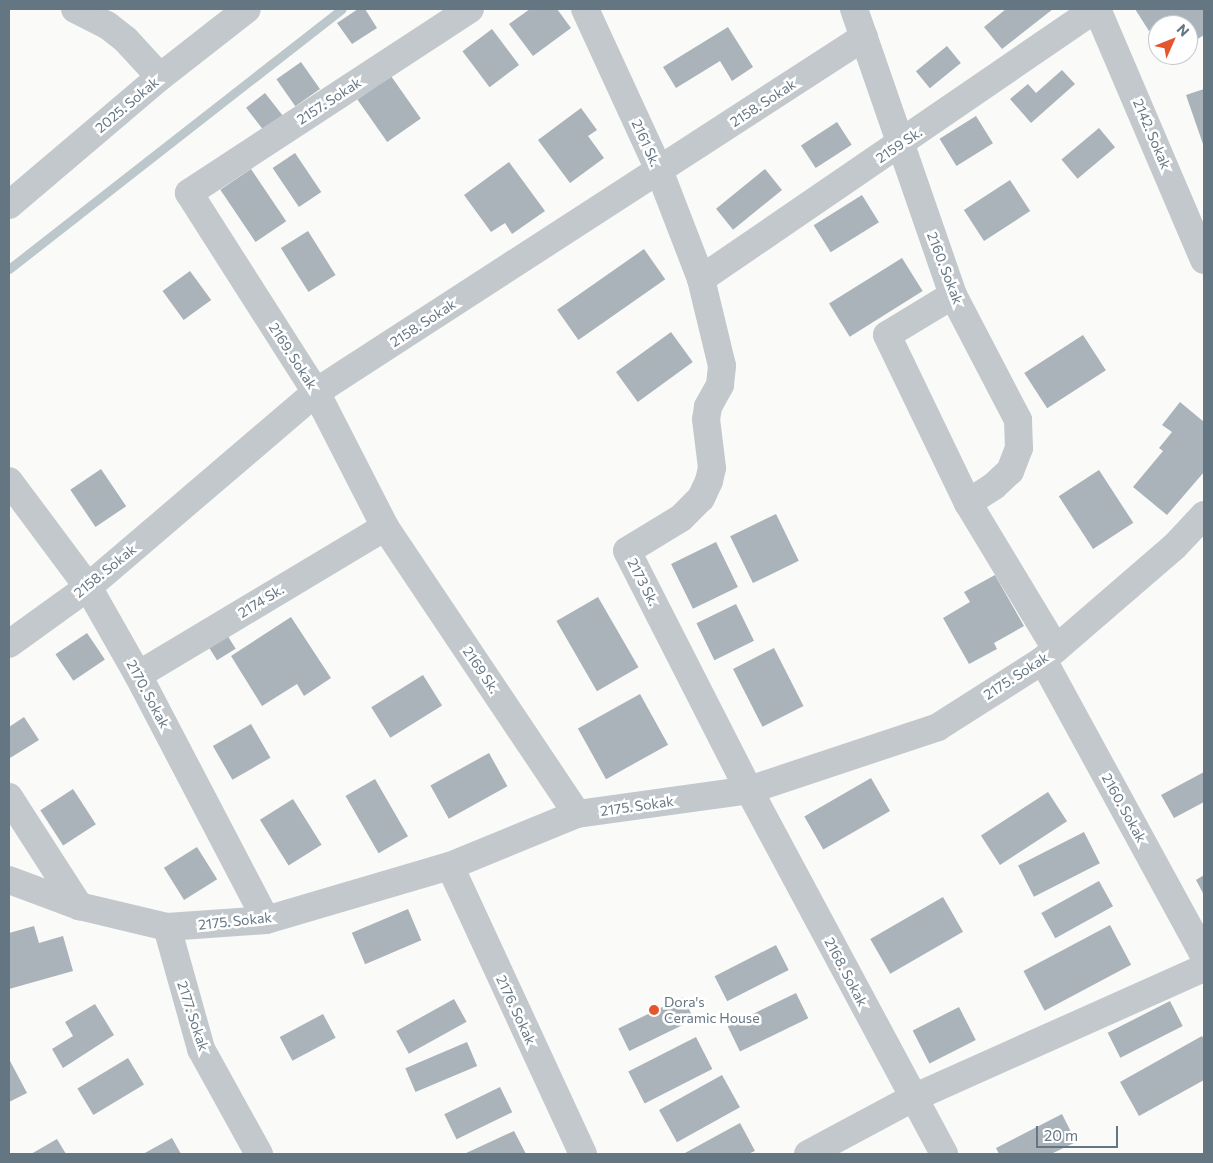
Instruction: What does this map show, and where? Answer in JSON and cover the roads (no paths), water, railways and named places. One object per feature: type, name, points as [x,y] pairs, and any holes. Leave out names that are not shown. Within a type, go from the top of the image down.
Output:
[{"type":"street","points":[[75,9],[106,25],[126,40],[160,76]]},
{"type":"street","name":"2025. Sokak","points":[[9,205],[160,76],[247,9]]},
{"type":"street","name":"2157. Sokak","points":[[189,193],[470,9]]},
{"type":"street","name":"2161 Sk.","points":[[585,9],[659,170],[700,279],[722,366]]},
{"type":"street","name":"2160. Sokak","points":[[854,9],[953,295],[1018,420],[1019,448],[1010,471],[994,486],[968,503]]},
{"type":"street","name":"2159 Sk.","points":[[700,279],[1097,9]]},
{"type":"street","name":"2142. Sokak","points":[[1097,9],[1204,260]]},
{"type":"street","name":"2158. Sokak","points":[[9,644],[88,587],[316,392],[864,37]]},
{"type":"street","name":"2169. Sokak","points":[[189,193],[316,392],[385,527]]},
{"type":"street","name":"2160. Sokak","points":[[953,295],[887,335],[968,503],[1050,654],[1204,955]]},
{"type":"street","name":"2173 Sk.","points":[[722,366],[720,385],[708,407],[706,419],[712,468],[710,481],[701,498],[681,518],[628,551],[749,790]]},
{"type":"street","name":"2170. Sokak","points":[[9,481],[88,587],[138,675],[266,920]]},
{"type":"street","name":"2175. Sokak","points":[[9,880],[79,906],[167,927],[266,920],[450,866],[577,814],[749,790],[938,726],[1050,654],[1174,547],[1204,515]]},
{"type":"street","name":"2174 Sk.","points":[[138,675],[385,527]]},
{"type":"street","name":"2169 Sk.","points":[[385,527],[577,814]]},
{"type":"street","name":"2168. Sokak","points":[[749,790],[944,1154]]},
{"type":"street","points":[[9,797],[79,906]]},
{"type":"street","name":"2176. Sokak","points":[[450,866],[583,1154]]},
{"type":"street","name":"2177. Sokak","points":[[167,927],[202,1048],[259,1154]]},
{"type":"street","points":[[808,1154],[913,1098],[1204,968]]},
{"type":"waterway","points":[[9,269],[342,9]]},
{"type":"place","name":"Dora's Ceramic House","points":[[654,1010]]}]
